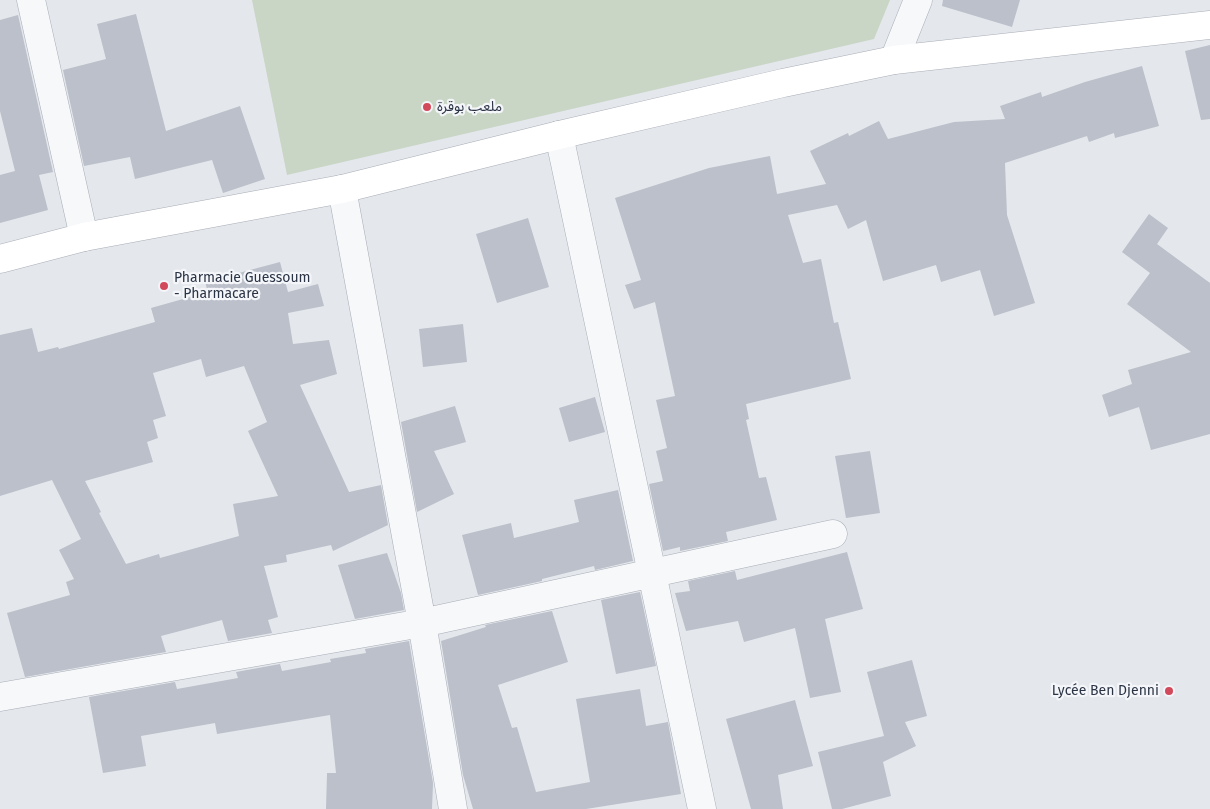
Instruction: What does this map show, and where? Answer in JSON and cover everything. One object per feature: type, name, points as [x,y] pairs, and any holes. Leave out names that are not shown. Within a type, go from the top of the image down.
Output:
[{"type":"main road","points":[[0,259],[84,237],[342,189],[559,135],[783,83],[894,60],[1210,25]]},
{"type":"street","points":[[32,0],[84,237]]},
{"type":"street","points":[[894,60],[918,0]]},
{"type":"street","points":[[559,135],[702,809]]},
{"type":"street","points":[[342,189],[422,623],[453,809]]},
{"type":"street","points":[[0,697],[422,623],[833,534]]},
{"type":"green space","name":"ملعب بوقرة","points":[[252,0],[890,0],[874,39],[287,175]]},
{"type":"building","points":[[943,0],[1020,0],[1012,27],[942,6]]},
{"type":"building","points":[[136,14],[166,131],[240,106],[265,179],[223,193],[212,160],[135,179],[130,157],[84,166],[63,70],[106,59],[97,24]]},
{"type":"building","points":[[18,15],[53,172],[39,175],[48,210],[0,223],[0,175],[15,171],[0,111],[0,20]]},
{"type":"building","points":[[1210,45],[1210,119],[1201,120],[1185,51]]},
{"type":"building","points":[[1142,66],[1159,126],[1115,138],[1114,133],[1089,142],[1087,136],[1005,163],[1007,215],[1035,303],[994,316],[980,270],[941,282],[936,265],[883,281],[866,220],[848,229],[837,205],[788,215],[803,263],[821,259],[834,323],[838,322],[851,379],[746,404],[749,419],[746,420],[759,478],[766,477],[777,520],[726,532],[728,541],[680,551],[680,547],[663,551],[649,484],[663,481],[656,451],[667,448],[656,400],[675,396],[655,302],[634,309],[625,285],[641,280],[615,198],[709,168],[770,156],[777,194],[826,184],[810,151],[848,133],[849,136],[879,121],[888,139],[954,122],[1005,119],[1000,106],[1041,92],[1042,97],[1085,82]]},
{"type":"building","points":[[1149,214],[1168,228],[1157,244],[1210,283],[1210,434],[1151,450],[1139,407],[1109,417],[1102,395],[1132,384],[1128,370],[1191,352],[1127,304],[1150,273],[1122,252]]},
{"type":"building","points":[[528,218],[549,287],[497,303],[476,234]]},
{"type":"building","points":[[280,262],[288,292],[318,284],[324,306],[288,313],[293,344],[329,340],[337,374],[300,385],[349,492],[381,485],[388,525],[333,551],[331,545],[286,555],[287,562],[264,566],[278,617],[268,620],[272,633],[228,641],[222,620],[161,636],[166,652],[25,677],[7,613],[70,595],[66,582],[74,579],[59,550],[81,539],[52,480],[0,496],[0,335],[32,328],[38,352],[58,347],[59,349],[155,322],[151,308],[208,292],[205,282]],"holes":[[[201,359],[206,377],[244,366],[267,422],[248,431],[278,496],[233,504],[239,536],[160,558],[159,554],[126,564],[99,513],[101,512],[85,481],[153,462],[147,442],[158,438],[153,420],[166,416],[153,373]]]},
{"type":"building","points":[[463,324],[467,362],[423,367],[419,329]]},
{"type":"building","points":[[595,397],[605,432],[569,442],[559,408]]},
{"type":"building","points":[[455,406],[466,442],[434,451],[454,494],[417,512],[401,422]]},
{"type":"building","points":[[870,451],[880,513],[846,518],[835,456]]},
{"type":"building","points":[[618,490],[633,561],[595,570],[594,566],[542,579],[542,581],[478,595],[462,535],[511,523],[514,538],[579,522],[574,500]]},
{"type":"building","points":[[847,552],[863,609],[825,619],[841,692],[810,698],[795,628],[744,642],[738,621],[686,631],[675,593],[690,591],[688,581],[735,571],[737,580]]},
{"type":"building","points":[[387,553],[401,593],[404,610],[355,619],[338,565]]},
{"type":"building","points":[[640,592],[656,666],[616,674],[601,600]]},
{"type":"building","points":[[552,611],[568,662],[498,685],[512,728],[517,727],[536,792],[590,782],[576,699],[640,689],[646,726],[668,722],[681,794],[586,809],[473,809],[463,775],[441,641],[486,627],[485,625]]},
{"type":"building","points":[[409,641],[433,783],[432,809],[326,809],[327,773],[336,773],[330,715],[217,734],[215,723],[141,736],[146,766],[103,773],[89,697],[175,682],[177,689],[238,678],[236,672],[280,664],[282,671],[331,662],[330,659],[366,653],[365,649]]},
{"type":"building","points":[[912,660],[927,716],[905,722],[916,746],[883,762],[891,796],[842,809],[832,809],[818,752],[884,736],[867,672]]},
{"type":"building","points":[[795,700],[813,766],[778,775],[783,809],[751,809],[726,719]]},
{"type":"place","name":"ملعب بوقرة","points":[[427,107]]},
{"type":"place","name":"Pharmacie Guessoum - Pharmacare","points":[[164,286]]},
{"type":"place","name":"Lycée Ben Djenni","points":[[1169,691]]}]
